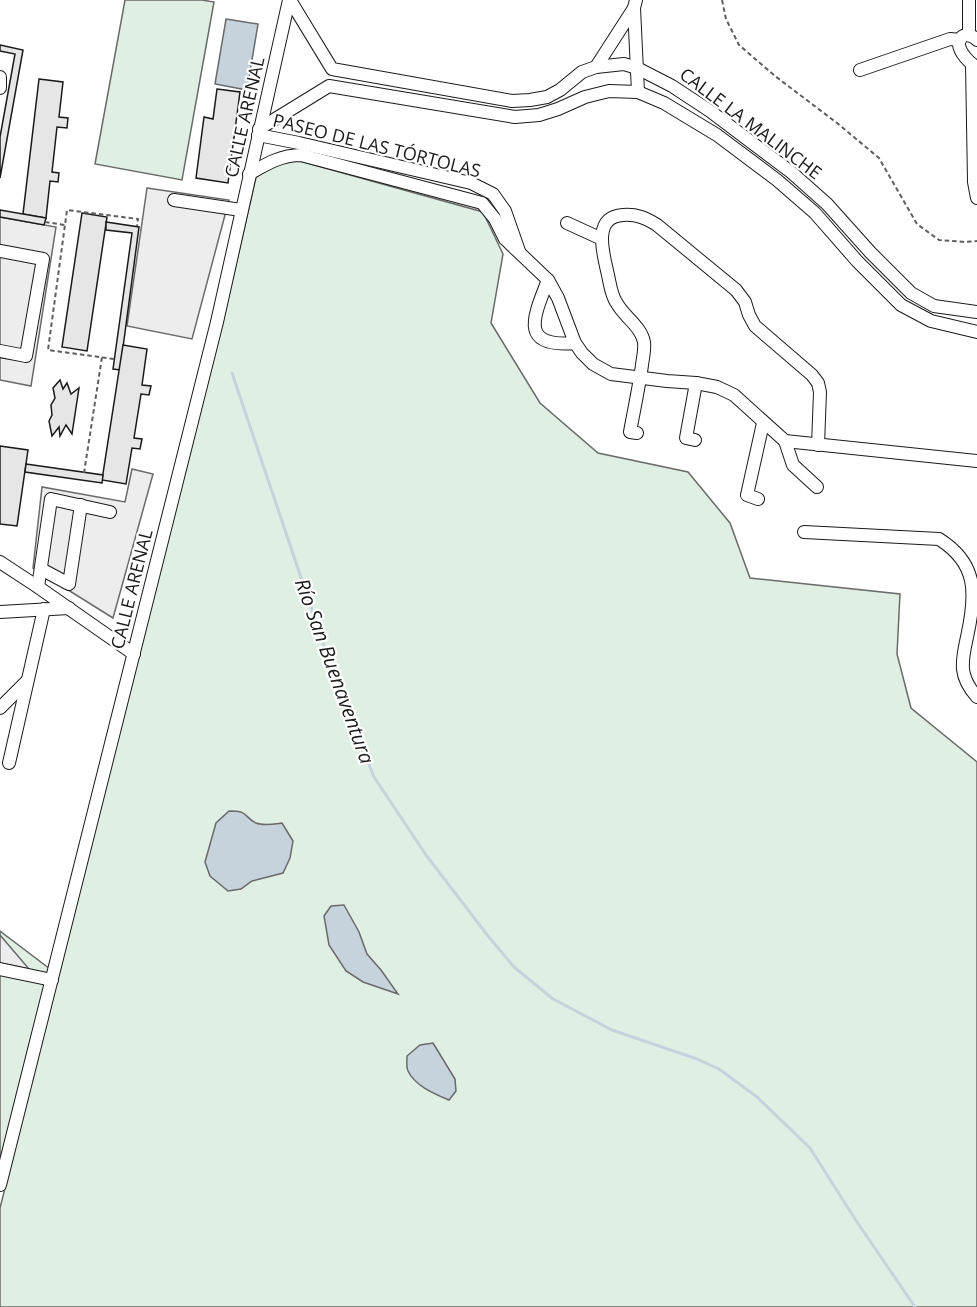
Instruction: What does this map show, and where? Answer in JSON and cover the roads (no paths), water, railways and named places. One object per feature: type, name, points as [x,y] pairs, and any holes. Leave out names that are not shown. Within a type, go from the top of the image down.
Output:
[{"type":"street","points":[[259,132],[329,86],[335,78],[332,69],[290,0]]},
{"type":"street","name":"CALLE ARENAL","points":[[0,1185],[217,322],[290,0]]},
{"type":"street","points":[[969,0],[969,38],[960,49],[974,65],[974,182],[977,198]]},
{"type":"street","points":[[596,67],[635,4]]},
{"type":"street","points":[[635,4],[638,92]]},
{"type":"street","points":[[860,70],[950,39],[969,38]]},
{"type":"street","name":"CALLE LA MALINCHE","points":[[332,69],[512,101],[547,97],[560,90],[582,72],[596,67],[624,64],[637,68],[672,86],[710,111],[791,172],[827,204],[911,293],[934,306],[977,312]]},
{"type":"street","points":[[362,91],[359,81],[365,74]]},
{"type":"street","points":[[0,77],[0,88]]},
{"type":"street","name":"CALLE LA MALINCHE","points":[[329,86],[515,117],[538,116],[585,97],[609,91],[638,92],[664,103],[717,135],[777,180],[815,213],[857,261],[901,305],[931,321],[977,332]]},
{"type":"street","name":"PASEO DE LAS TÓRTOLAS","points":[[259,132],[471,183],[493,194],[506,211],[520,252]]},
{"type":"street","name":"PASEO DE LAS TÓRTOLAS","points":[[249,174],[273,160],[301,154],[482,203],[495,219],[505,238],[548,280],[558,298],[575,343],[593,364],[610,374],[717,387],[734,395],[785,441]]},
{"type":"street","points":[[174,200],[242,210]]},
{"type":"street","points":[[637,433],[630,432],[645,345],[638,327],[626,317],[614,299],[602,239],[603,230],[608,221],[618,215],[644,217],[657,225],[735,290],[745,302],[755,326],[812,375],[818,383],[820,392],[818,445]]},
{"type":"street","points":[[567,223],[602,239]]},
{"type":"street","points":[[0,251],[43,259],[26,356],[0,351]]},
{"type":"street","points":[[548,280],[536,311],[534,322],[536,333],[540,339],[548,342],[575,343]]},
{"type":"street","points":[[695,440],[686,438],[696,383]]},
{"type":"street","points":[[758,499],[747,495],[763,423]]},
{"type":"street","points":[[817,487],[793,465],[785,441],[977,461]]},
{"type":"street","points":[[38,587],[51,499],[111,512]]},
{"type":"street","points":[[41,569],[69,584],[81,505]]},
{"type":"street","points":[[804,532],[939,539],[955,546],[967,558],[975,572],[976,596],[964,649],[963,669],[968,685],[977,697]]},
{"type":"street","points":[[0,562],[134,654]]},
{"type":"street","points":[[0,612],[69,608]]},
{"type":"street","points":[[9,763],[44,609]]},
{"type":"street","points":[[0,708],[28,680]]},
{"type":"street","points":[[3,968],[52,980]]},
{"type":"waterway","name":"Río San Buenaventura","points":[[232,373],[342,699],[374,777],[426,855],[514,967],[553,999],[612,1030],[697,1059],[719,1069],[757,1097],[810,1148],[915,1307]]}]
